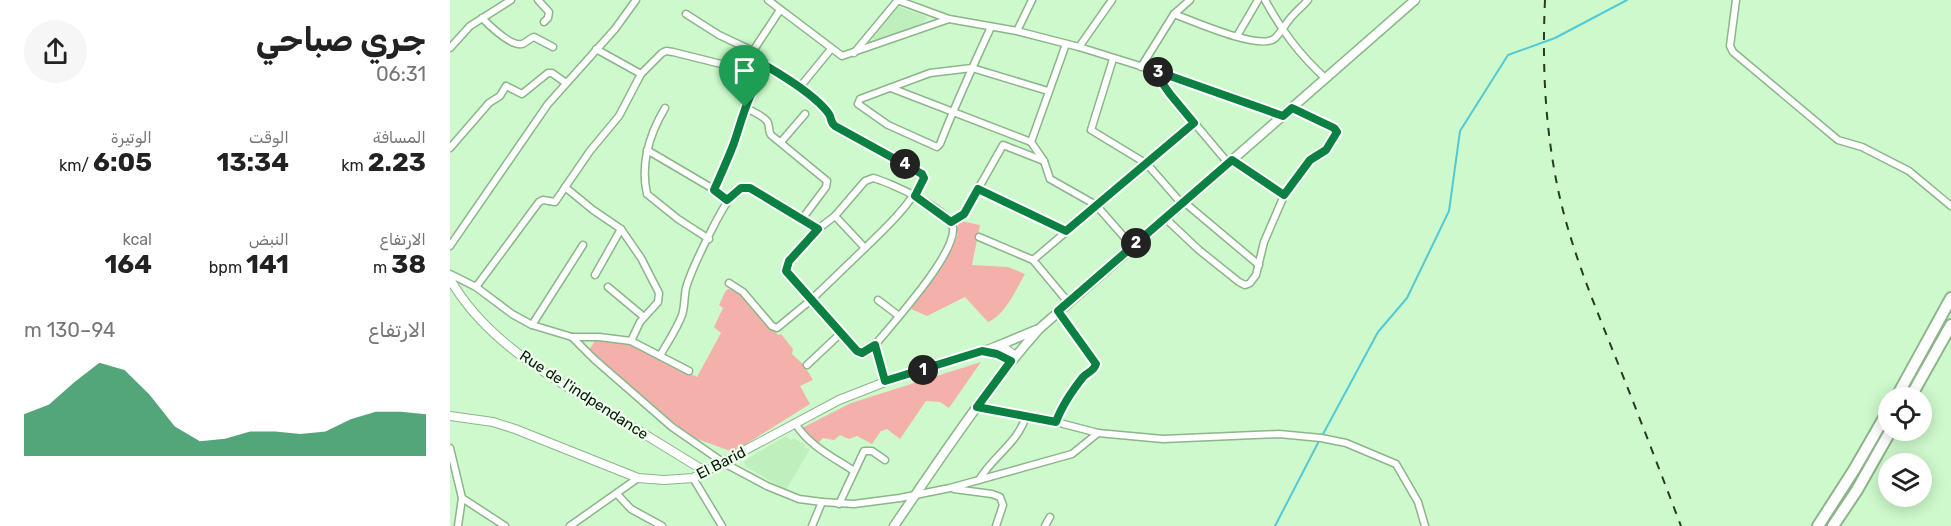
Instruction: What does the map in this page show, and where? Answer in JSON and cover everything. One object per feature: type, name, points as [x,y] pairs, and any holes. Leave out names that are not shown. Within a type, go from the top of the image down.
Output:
[{"type":"highway","points":[[1902,387],[1951,298]]},
{"type":"highway","points":[[1916,387],[1950,328]]},
{"type":"highway","points":[[1818,526],[1878,428]]},
{"type":"highway","points":[[1833,526],[1885,441]]},
{"type":"main road","points":[[894,526],[1013,358],[1039,329],[1413,0]]},
{"type":"main road","points":[[995,347],[1039,329]]},
{"type":"street","points":[[538,0],[549,12],[544,22]]},
{"type":"street","points":[[450,246],[526,134],[566,83],[624,18],[636,0]]},
{"type":"street","points":[[768,0],[842,56],[949,19]]},
{"type":"street","points":[[853,53],[898,0],[949,19],[1017,31],[1079,47],[1153,70],[1283,116]]},
{"type":"street","points":[[1017,31],[1032,0]]},
{"type":"street","points":[[1079,47],[1112,0]]},
{"type":"street","points":[[1140,67],[1174,14],[1190,0]]},
{"type":"street","points":[[1238,36],[1258,0]]},
{"type":"street","points":[[1265,0],[1282,30],[1304,59],[1325,78]]},
{"type":"street","points":[[1174,14],[1254,41],[1267,42],[1276,38],[1308,0]]},
{"type":"street","points":[[1736,0],[1730,46],[1733,52],[1838,140],[1862,147],[1909,171],[1951,206]]},
{"type":"street","points":[[450,48],[470,26],[507,1]]},
{"type":"street","points":[[753,51],[780,10]]},
{"type":"street","points":[[686,14],[719,35],[753,51],[768,67],[800,87],[829,114],[831,123],[835,126],[922,174],[924,178],[915,196],[865,248],[781,326],[776,328],[743,292],[729,283]]},
{"type":"street","points":[[482,18],[498,34],[518,44],[524,44],[534,37],[553,47]]},
{"type":"street","points":[[991,27],[972,68],[953,111],[940,144],[937,147],[888,125],[858,104],[860,99],[930,73],[972,68],[1048,91]]},
{"type":"street","points":[[1030,142],[1066,44]]},
{"type":"street","points":[[596,49],[640,74]]},
{"type":"street","points":[[800,87],[831,49]]},
{"type":"street","points":[[476,286],[537,204],[543,200],[554,203],[590,151],[619,116],[640,74],[666,51],[761,74]]},
{"type":"street","points":[[1113,59],[1091,130],[1147,164],[1183,203],[1259,265]]},
{"type":"street","points":[[714,190],[745,107],[761,74],[768,67]]},
{"type":"street","points":[[1153,70],[1194,123],[1230,162],[1284,195]]},
{"type":"street","points":[[450,147],[489,103],[501,96],[506,86],[522,94],[548,73],[552,73],[566,83]]},
{"type":"street","points":[[891,88],[1030,142],[1044,161],[1050,179],[1096,205],[1132,246]]},
{"type":"street","points":[[745,107],[765,119],[769,133],[822,176],[827,183],[802,219]]},
{"type":"street","points":[[665,108],[653,128],[646,150],[646,184],[649,197],[709,239]]},
{"type":"street","points":[[1165,218],[1199,250],[1243,284],[1250,283],[1256,275],[1264,242],[1284,195],[1310,160],[1326,150],[1337,132],[1334,128],[1292,108]]},
{"type":"street","points":[[781,142],[805,114]]},
{"type":"street","points":[[1033,260],[1194,123]]},
{"type":"street","points":[[951,222],[964,214],[1008,133]]},
{"type":"street","points":[[1003,145],[1044,161]]},
{"type":"street","points":[[646,150],[727,200]]},
{"type":"street","points":[[869,178],[881,180],[915,196],[951,222],[953,230],[948,250],[899,316],[875,345],[860,353],[840,334],[788,274],[786,268],[789,261],[818,229],[835,216],[869,178]]},
{"type":"street","points":[[565,187],[621,229],[641,258],[659,293],[658,302],[644,317],[631,341]]},
{"type":"street","points":[[660,356],[681,319],[685,307],[686,289],[727,200],[738,189],[745,187],[818,229]]},
{"type":"street","points":[[978,189],[1066,231]]},
{"type":"street","points":[[835,216],[865,248]]},
{"type":"street","points":[[595,275],[621,229]]},
{"type":"street","points":[[980,237],[1033,260],[1068,302]]},
{"type":"street","points":[[532,325],[583,245]]},
{"type":"street","points":[[450,274],[476,286],[512,314],[532,325],[572,337],[599,337],[631,341],[689,370]]},
{"type":"street","name":"Rue de l'indpendance","points":[[450,279],[468,308],[538,369],[706,472]]},
{"type":"street","points":[[608,287],[644,317]]},
{"type":"street","points":[[878,300],[899,316]]},
{"type":"street","points":[[1056,422],[1062,406],[1085,375],[1095,369],[1096,364],[1058,311]]},
{"type":"street","points":[[807,365],[840,334]]},
{"type":"street","points":[[572,337],[661,419],[724,463],[777,491],[799,499],[839,504],[915,495],[950,488],[1072,454],[1098,433]]},
{"type":"street","points":[[875,345],[885,381]]},
{"type":"street","points":[[995,347],[1006,349],[1013,358]]},
{"type":"street","name":"El Barid","points":[[450,416],[483,420],[516,429],[638,478],[664,480],[693,478],[839,400],[885,381],[995,347]]},
{"type":"street","points":[[982,351],[1013,358]]},
{"type":"street","points":[[977,407],[1056,422],[1098,433],[1163,439],[1279,434],[1346,443],[1395,464],[1418,502],[1425,526]]},
{"type":"street","points":[[979,480],[986,468],[1012,443],[1026,417]]},
{"type":"street","points":[[795,423],[802,435],[816,447],[854,471]]},
{"type":"street","points":[[450,448],[462,498],[458,526]]},
{"type":"street","points":[[839,504],[866,450],[872,451],[885,460]]},
{"type":"street","points":[[570,526],[638,478]]},
{"type":"street","points":[[693,478],[722,526]]},
{"type":"street","points":[[950,488],[1000,497],[1003,505],[996,526]]},
{"type":"street","points":[[616,494],[631,509],[662,526]]},
{"type":"street","points":[[462,498],[505,526]]},
{"type":"street","points":[[812,526],[822,502]]},
{"type":"street","points":[[1045,526],[1050,518]]},
{"type":"shaded area","points":[[897,6],[927,17],[923,23],[877,41],[871,36]]},
{"type":"shaded area","points":[[961,221],[980,225],[972,265],[1008,267],[1025,274],[1005,308],[988,322],[965,297],[927,316],[911,309],[953,247],[958,234],[954,231]]},
{"type":"shaded area","points":[[730,289],[745,296],[755,311],[778,335],[781,334],[793,349],[792,354],[804,365],[813,380],[800,386],[810,404],[733,452],[689,436],[589,350],[596,339],[638,347],[697,377],[721,333],[714,327],[723,308],[719,305],[726,290]]},
{"type":"shaded area","points":[[981,362],[949,408],[940,402],[926,401],[900,439],[887,429],[881,431],[872,444],[857,436],[849,439],[840,435],[834,440],[823,438],[816,445],[802,428],[851,403]]},
{"type":"shaded area","points":[[786,436],[791,440],[794,438],[805,445],[804,448],[810,449],[786,490],[745,466],[744,461]]},
{"type":"waterway","points":[[1322,436],[1378,332],[1407,298],[1449,211],[1460,131],[1508,55],[1555,38],[1627,0]]},
{"type":"waterway","points":[[1275,526],[1319,441]]},
{"type":"railway","points":[[1545,0],[1544,73],[1550,146],[1564,216],[1585,279],[1681,526]]},
{"type":"route","points":[[768,67],[800,87],[829,114],[831,123],[835,126],[922,174],[924,178],[915,196],[951,222],[964,214],[978,189],[1066,231],[1194,123],[1153,70],[1283,116],[1292,108],[1336,129],[1337,135],[1322,154],[1310,160],[1284,195],[1232,160],[1058,311],[1096,364],[1095,369],[1085,375],[1062,406],[1056,422],[977,407],[1011,361],[990,352],[982,351],[885,381],[875,345],[862,353],[857,351],[786,271],[789,261],[818,229],[750,188],[741,188],[727,200],[714,190],[745,107],[761,74],[768,67]]}]
